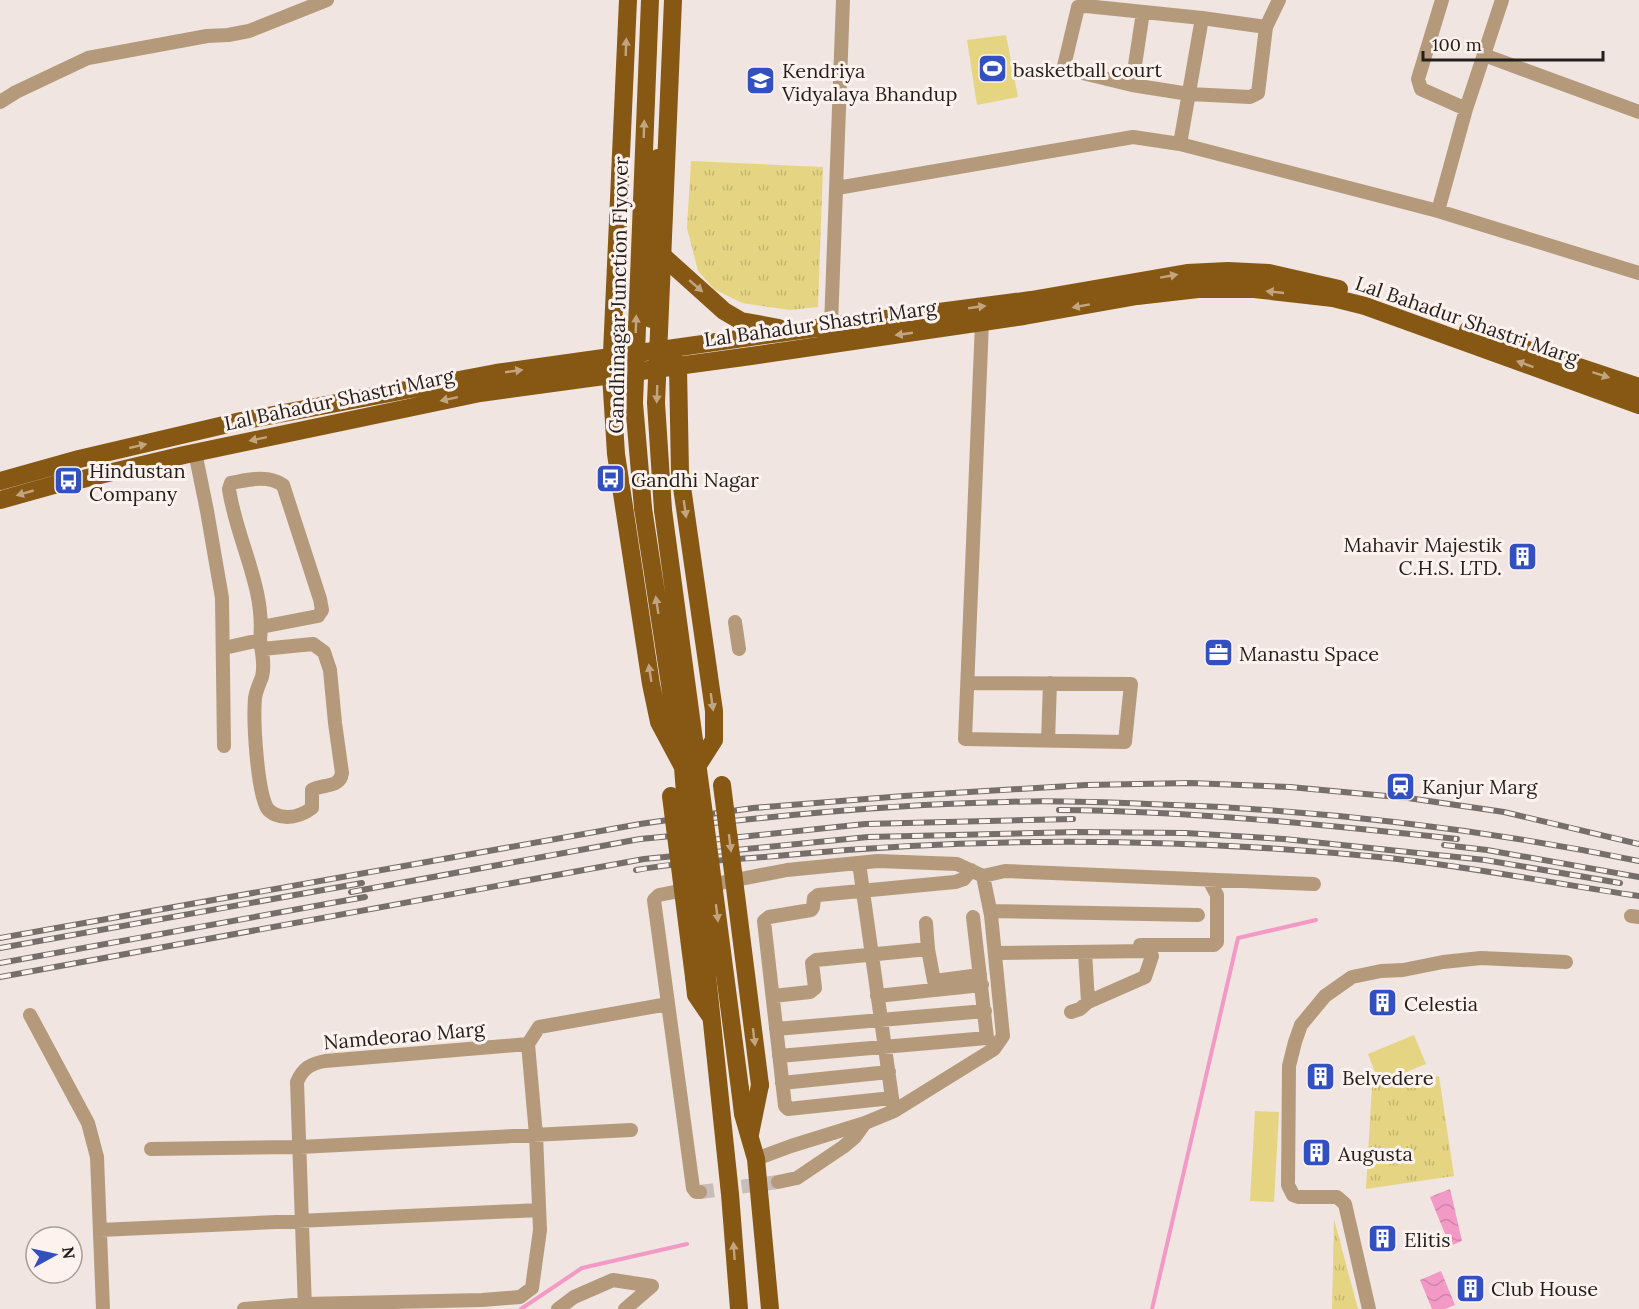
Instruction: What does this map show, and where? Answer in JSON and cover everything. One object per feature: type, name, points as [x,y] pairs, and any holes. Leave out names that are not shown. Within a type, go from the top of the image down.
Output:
[{"type":"main road","points":[[628,0],[611,375],[616,454],[651,684],[659,722],[690,766],[722,785],[760,1085],[749,1139]]},
{"type":"main road","name":"Gandhinagar Junction Flyover","points":[[650,0],[633,404],[642,508],[690,766]]},
{"type":"main road","name":"Gandhinagar Junction Flyover","points":[[674,0],[656,403],[663,510],[690,766]]},
{"type":"main road","points":[[681,0],[666,33],[652,247],[651,324],[678,367],[680,473],[714,711],[714,740],[690,766],[686,793],[701,976],[713,1022],[739,1309]]},
{"type":"main road","points":[[652,247],[724,311],[741,321],[794,331]]},
{"type":"main road","name":"Lal Bahadur Shastri Marg","points":[[0,481],[79,459],[241,421],[555,374],[612,357],[1031,300],[1187,273],[1228,271],[1269,273],[1334,287],[1639,387]]},
{"type":"main road","name":"Lal Bahadur Shastri Marg","points":[[555,374],[611,375],[678,367],[982,322],[1137,296],[1198,289],[1254,289],[1333,298],[1365,306],[1639,405]]},
{"type":"main road","name":"Lal Bahadur Shastri Marg","points":[[0,500],[68,481],[479,385]]},
{"type":"main road","points":[[690,766],[686,793],[749,1139],[756,1159],[770,1309]]},
{"type":"street","points":[[0,102],[88,58],[207,36],[249,31],[327,0]]},
{"type":"street","points":[[831,326],[843,0]]},
{"type":"street","points":[[1266,27],[1086,6],[1078,8],[1064,66],[1070,70],[1132,84],[1189,94],[1250,97],[1258,93],[1266,27],[1280,0]]},
{"type":"street","points":[[1442,0],[1418,79],[1421,89],[1466,109]]},
{"type":"street","points":[[1438,211],[1498,1]]},
{"type":"street","points":[[1132,84],[1143,12]]},
{"type":"street","points":[[1180,144],[1202,18]]},
{"type":"street","points":[[1484,55],[1639,112]]},
{"type":"street","points":[[837,188],[1133,137],[1180,144],[1438,211],[1639,273]]},
{"type":"street","points":[[968,683],[1131,684],[1125,742],[965,739],[982,322]]},
{"type":"street","points":[[195,452],[222,598],[224,746]]},
{"type":"street","points":[[224,648],[261,639],[318,615],[322,610],[283,485],[277,481],[262,478],[231,483],[229,489],[258,598],[261,639],[262,675],[255,695],[254,714],[256,748],[264,800],[268,810],[273,814],[295,817],[305,814],[312,808],[312,790],[337,784],[341,780],[330,670],[324,652],[313,644],[261,639]]},
{"type":"street","points":[[735,622],[739,649]]},
{"type":"street","points":[[1048,741],[1050,683]]},
{"type":"street","points":[[700,1192],[696,1192],[693,1188],[654,900],[659,895],[767,873],[878,861],[957,864],[977,873],[990,910],[1003,1036],[994,1050],[893,1104],[865,1123],[756,1159]]},
{"type":"street","points":[[859,863],[893,1104]]},
{"type":"street","points":[[893,1104],[788,1108],[785,1106],[764,921],[769,917],[811,910],[814,898],[818,895],[955,882],[977,873],[1005,871],[1314,884]]},
{"type":"street","points":[[994,948],[1214,945],[1217,942],[1217,896],[1209,880]]},
{"type":"street","points":[[990,910],[1198,915]]},
{"type":"street","points":[[779,1056],[987,1038],[973,917]]},
{"type":"street","points":[[926,923],[934,985]]},
{"type":"street","points":[[994,948],[1085,952],[1149,951],[1152,956],[1145,977],[1071,1012]]},
{"type":"street","points":[[773,996],[810,992],[815,988],[812,963],[816,960],[928,949]]},
{"type":"street","points":[[1085,952],[1088,1002]]},
{"type":"street","points":[[1369,1309],[1345,1204],[1337,1197],[1299,1197],[1293,1195],[1288,1185],[1289,1066],[1294,1042],[1301,1025],[1325,996],[1346,980],[1360,974],[1481,958],[1566,962]]},
{"type":"street","points":[[877,996],[934,985],[981,980]]},
{"type":"street","points":[[244,1309],[396,1306],[520,1297],[532,1288],[540,1230],[536,1135],[528,1044],[539,1027],[668,1004]]},
{"type":"street","points":[[776,1029],[985,1011]]},
{"type":"street","points":[[30,1015],[88,1123],[97,1157],[104,1309]]},
{"type":"street","name":"Namdeorao Marg","points":[[305,1307],[297,1082],[302,1070],[312,1063],[528,1044]]},
{"type":"street","points":[[782,1083],[889,1072]]},
{"type":"street","points":[[778,1182],[797,1178],[834,1153],[855,1137],[865,1123]]},
{"type":"street","points":[[151,1149],[300,1147],[631,1130]]},
{"type":"street","points":[[100,1230],[539,1210]]},
{"type":"street","points":[[558,1309],[574,1297],[613,1280],[652,1286],[625,1309]]},
{"type":"green space","name":"basketball court","points":[[1006,35],[1018,97],[977,105],[967,40]]},
{"type":"green space","points":[[691,161],[823,167],[818,307],[790,310],[742,303],[714,289],[698,271],[687,228]]},
{"type":"green space","points":[[1414,1035],[1426,1064],[1379,1083],[1368,1054]]},
{"type":"green space","points":[[1439,1076],[1454,1176],[1366,1189],[1372,1086]]},
{"type":"green space","points":[[1255,1111],[1279,1112],[1274,1202],[1250,1201]]},
{"type":"green space","points":[[1334,1219],[1358,1309],[1332,1309]]},
{"type":"water","points":[[1450,1189],[1462,1241],[1450,1246],[1430,1197]]},
{"type":"water","points":[[1441,1271],[1455,1305],[1445,1309],[1432,1309],[1420,1280]]},
{"type":"waterway","points":[[1152,1309],[1238,938],[1316,920]]},
{"type":"waterway","points":[[521,1309],[582,1268],[687,1244]]},
{"type":"tunnel","points":[[700,1192],[778,1182]]},
{"type":"railway","points":[[0,938],[640,824],[753,808],[1086,785],[1191,783],[1290,787],[1408,798],[1504,812],[1639,844]]},
{"type":"railway","points":[[669,828],[922,805],[1041,801],[1113,803],[1272,810],[1395,822],[1517,839],[1639,861]]},
{"type":"railway","points":[[1059,810],[1209,816],[1457,839]]},
{"type":"railway","points":[[672,844],[865,824],[1073,819]]},
{"type":"railway","points":[[0,977],[644,859],[868,837],[1078,832],[1185,833],[1284,839],[1485,860],[1620,883]]},
{"type":"railway","points":[[351,892],[640,839],[682,835]]},
{"type":"railway","points":[[636,870],[711,861],[937,845],[1013,842],[1163,843],[1239,846],[1389,858],[1639,896]]},
{"type":"railway","points":[[1444,845],[1487,850],[1639,877]]},
{"type":"railway","points":[[0,948],[362,883]]},
{"type":"railway","points":[[0,963],[365,897]]},
{"type":"place","name":"basketball court","points":[[992,69]]},
{"type":"place","name":"Kendriya Vidyalaya Bhandup","points":[[761,81]]},
{"type":"place","name":"Gandhi Nagar","points":[[610,479]]},
{"type":"place","name":"Hindustan Company","points":[[68,481]]},
{"type":"place","name":"Mahavir Majestik C.H.S. LTD.","points":[[1523,556]]},
{"type":"place","name":"Manastu Space","points":[[1218,653]]},
{"type":"place","name":"Kanjur Marg","points":[[1401,786]]},
{"type":"place","name":"Celestia","points":[[1383,1003]]},
{"type":"place","name":"Belvedere","points":[[1321,1077]]},
{"type":"place","name":"Augusta","points":[[1317,1153]]},
{"type":"place","name":"Elitis","points":[[1383,1239]]},
{"type":"place","name":"Club House","points":[[1470,1288]]}]
